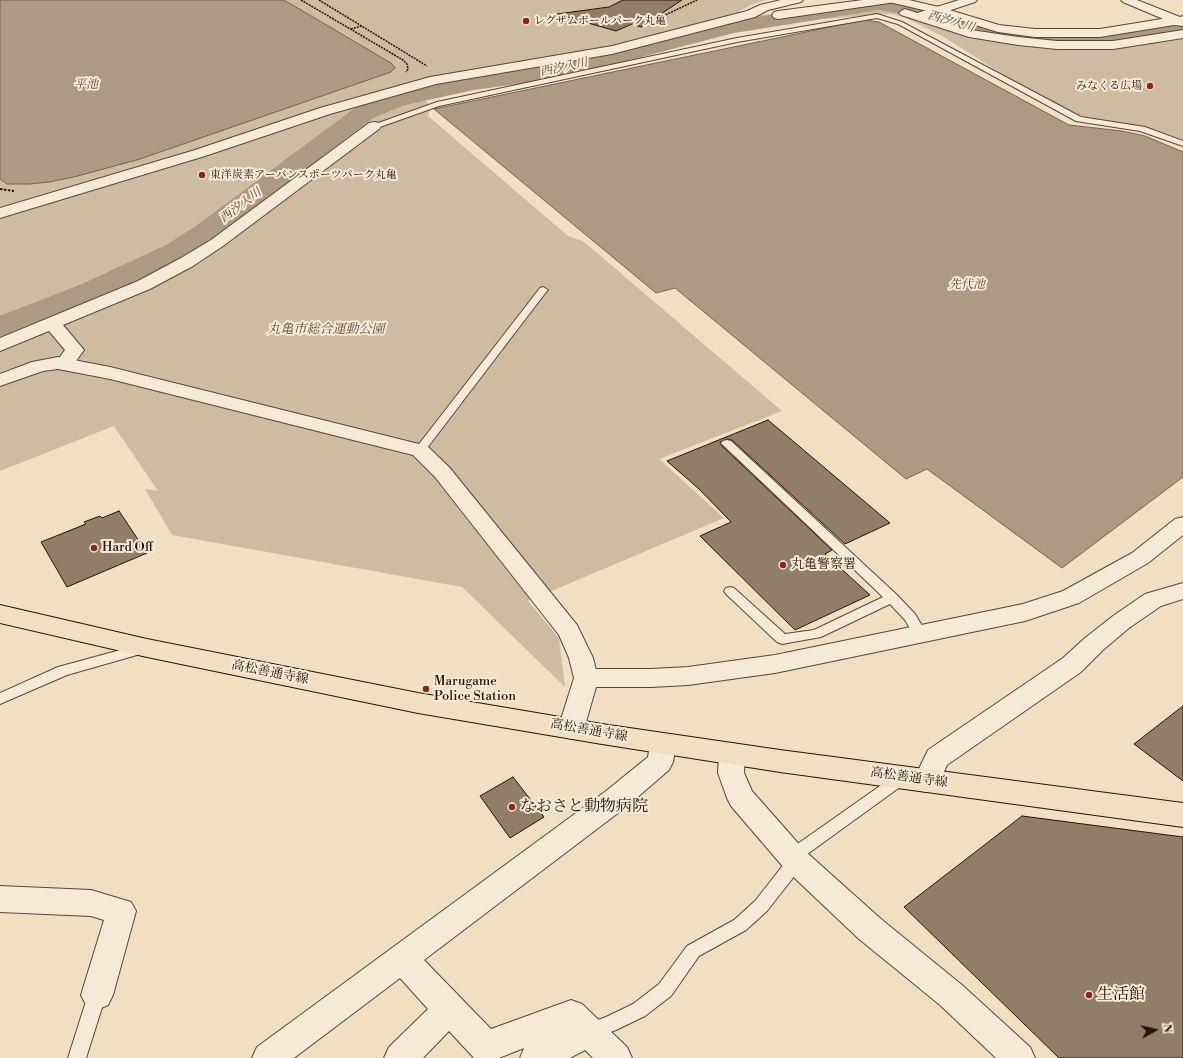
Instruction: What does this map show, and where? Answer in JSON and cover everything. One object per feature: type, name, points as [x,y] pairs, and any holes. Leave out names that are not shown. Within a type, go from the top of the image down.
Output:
[{"type":"main road","name":"高松善通寺線","points":[[0,614],[147,648],[418,703],[571,729],[732,754],[1183,815]]},
{"type":"street","points":[[0,212],[200,153],[325,111],[443,78],[612,50],[751,14],[764,7],[797,0]]},
{"type":"street","points":[[751,14],[761,16],[786,15],[889,0]]},
{"type":"street","points":[[893,0],[998,28],[1051,34],[1100,33],[1182,21]]},
{"type":"street","points":[[971,0],[936,11],[910,15],[968,33],[1057,45],[1113,45],[1183,34]]},
{"type":"street","points":[[1127,0],[1182,21]]},
{"type":"street","points":[[325,111],[344,119]]},
{"type":"street","points":[[0,345],[144,285],[187,262],[217,243],[367,124]]},
{"type":"street","points":[[52,324],[75,350],[64,364]]},
{"type":"street","points":[[0,380],[39,366],[58,363],[110,373],[420,450],[442,472],[569,631],[582,658],[586,678],[571,729]]},
{"type":"street","points":[[586,678],[651,678],[720,672],[775,664],[1025,612],[1071,597],[1140,558],[1183,524]]},
{"type":"street","points":[[915,779],[937,758],[1072,666],[1094,644],[1121,622],[1153,600],[1183,591]]},
{"type":"street","points":[[268,1058],[616,799],[660,762],[664,744]]},
{"type":"street","points":[[732,754],[731,773],[741,798],[795,860],[866,925],[951,995],[1019,1058]]},
{"type":"street","points":[[0,899],[91,903],[121,912],[97,995]]},
{"type":"street","points":[[401,958],[486,1047],[571,1015],[616,1058]]},
{"type":"street","points":[[400,1058],[450,1009]]},
{"type":"street","points":[[536,1058],[588,1032]]},
{"type":"lane","points":[[367,124],[378,123],[437,104],[737,40],[876,16],[900,22],[1079,119],[1142,129],[1183,144]]},
{"type":"lane","points":[[420,450],[543,290]]},
{"type":"lane","points":[[727,443],[892,598],[910,616],[920,634]]},
{"type":"lane","points":[[730,591],[782,639],[816,634],[892,598]]},
{"type":"lane","points":[[0,699],[63,671],[147,648]]},
{"type":"lane","points":[[588,1032],[610,1024],[639,1010],[665,990],[693,951],[740,925],[761,906],[790,869],[801,850],[915,779]]},
{"type":"lane","points":[[77,1058],[97,995]]},
{"type":"path","points":[[301,0],[403,60],[407,64],[408,69],[405,73]]},
{"type":"path","points":[[319,0],[438,72],[443,78]]},
{"type":"path","points":[[351,29],[362,26]]},
{"type":"path","points":[[0,189],[16,191]]},
{"type":"green space","name":"丸亀市総合運動公園","points":[[0,0],[766,0],[739,11],[743,14],[778,15],[857,2],[910,15],[977,36],[1074,48],[1183,37],[1183,140],[1154,131],[1084,119],[1002,74],[944,37],[901,16],[890,14],[738,25],[556,68],[421,96],[431,106],[428,116],[568,236],[583,241],[782,411],[659,459],[724,518],[528,601],[559,638],[565,687],[462,587],[172,535],[145,489],[158,491],[114,426],[0,471]]},
{"type":"water","name":"平池","points":[[0,0],[284,0],[391,63],[395,68],[391,72],[140,159],[74,177],[49,182],[7,184],[0,179]]},
{"type":"water","name":"先代池","points":[[864,20],[879,22],[1069,125],[1122,131],[1145,136],[1183,152],[1183,477],[1062,568],[927,469],[906,479],[675,288],[656,293],[434,109]]},
{"type":"building","points":[[623,0],[682,0],[641,27],[632,24],[616,31],[557,14],[609,7]]},
{"type":"building","points":[[768,420],[890,523],[845,544],[732,440],[727,439],[720,442],[722,446],[832,550],[825,554],[870,595],[795,630],[700,536],[731,522],[699,489],[667,461]]},
{"type":"building","name":"Hard Off","points":[[119,511],[147,553],[67,587],[41,542],[86,524],[84,522],[100,516],[102,518]]},
{"type":"building","points":[[1183,706],[1183,781],[1134,744]]},
{"type":"building","name":"なおさと動物病院","points":[[513,777],[544,817],[510,838],[480,796]]},
{"type":"building","name":"生活館","points":[[1022,816],[1183,837],[1183,1058],[1059,1058],[904,907]]},
{"type":"waterway","name":"西汐入川","points":[[0,327],[93,290],[176,251],[206,232],[364,113],[398,99],[474,83],[561,71],[733,27],[879,4],[920,11],[962,27],[1035,39],[1087,41],[1107,40],[1183,28]]},
{"type":"place","name":"レグザムボールパーク丸亀","points":[[526,21]]},
{"type":"place","name":"みなくる広場","points":[[1150,86]]},
{"type":"place","name":"東洋炭素アーバンスポーツパーク丸亀","points":[[202,175]]},
{"type":"place","name":"Hard Off","points":[[94,548]]},
{"type":"place","name":"丸亀警察署","points":[[783,565]]},
{"type":"place","name":"Marugame Police Station","points":[[426,689]]},
{"type":"place","name":"なおさと動物病院","points":[[512,807]]},
{"type":"place","name":"生活館","points":[[1089,995]]}]
